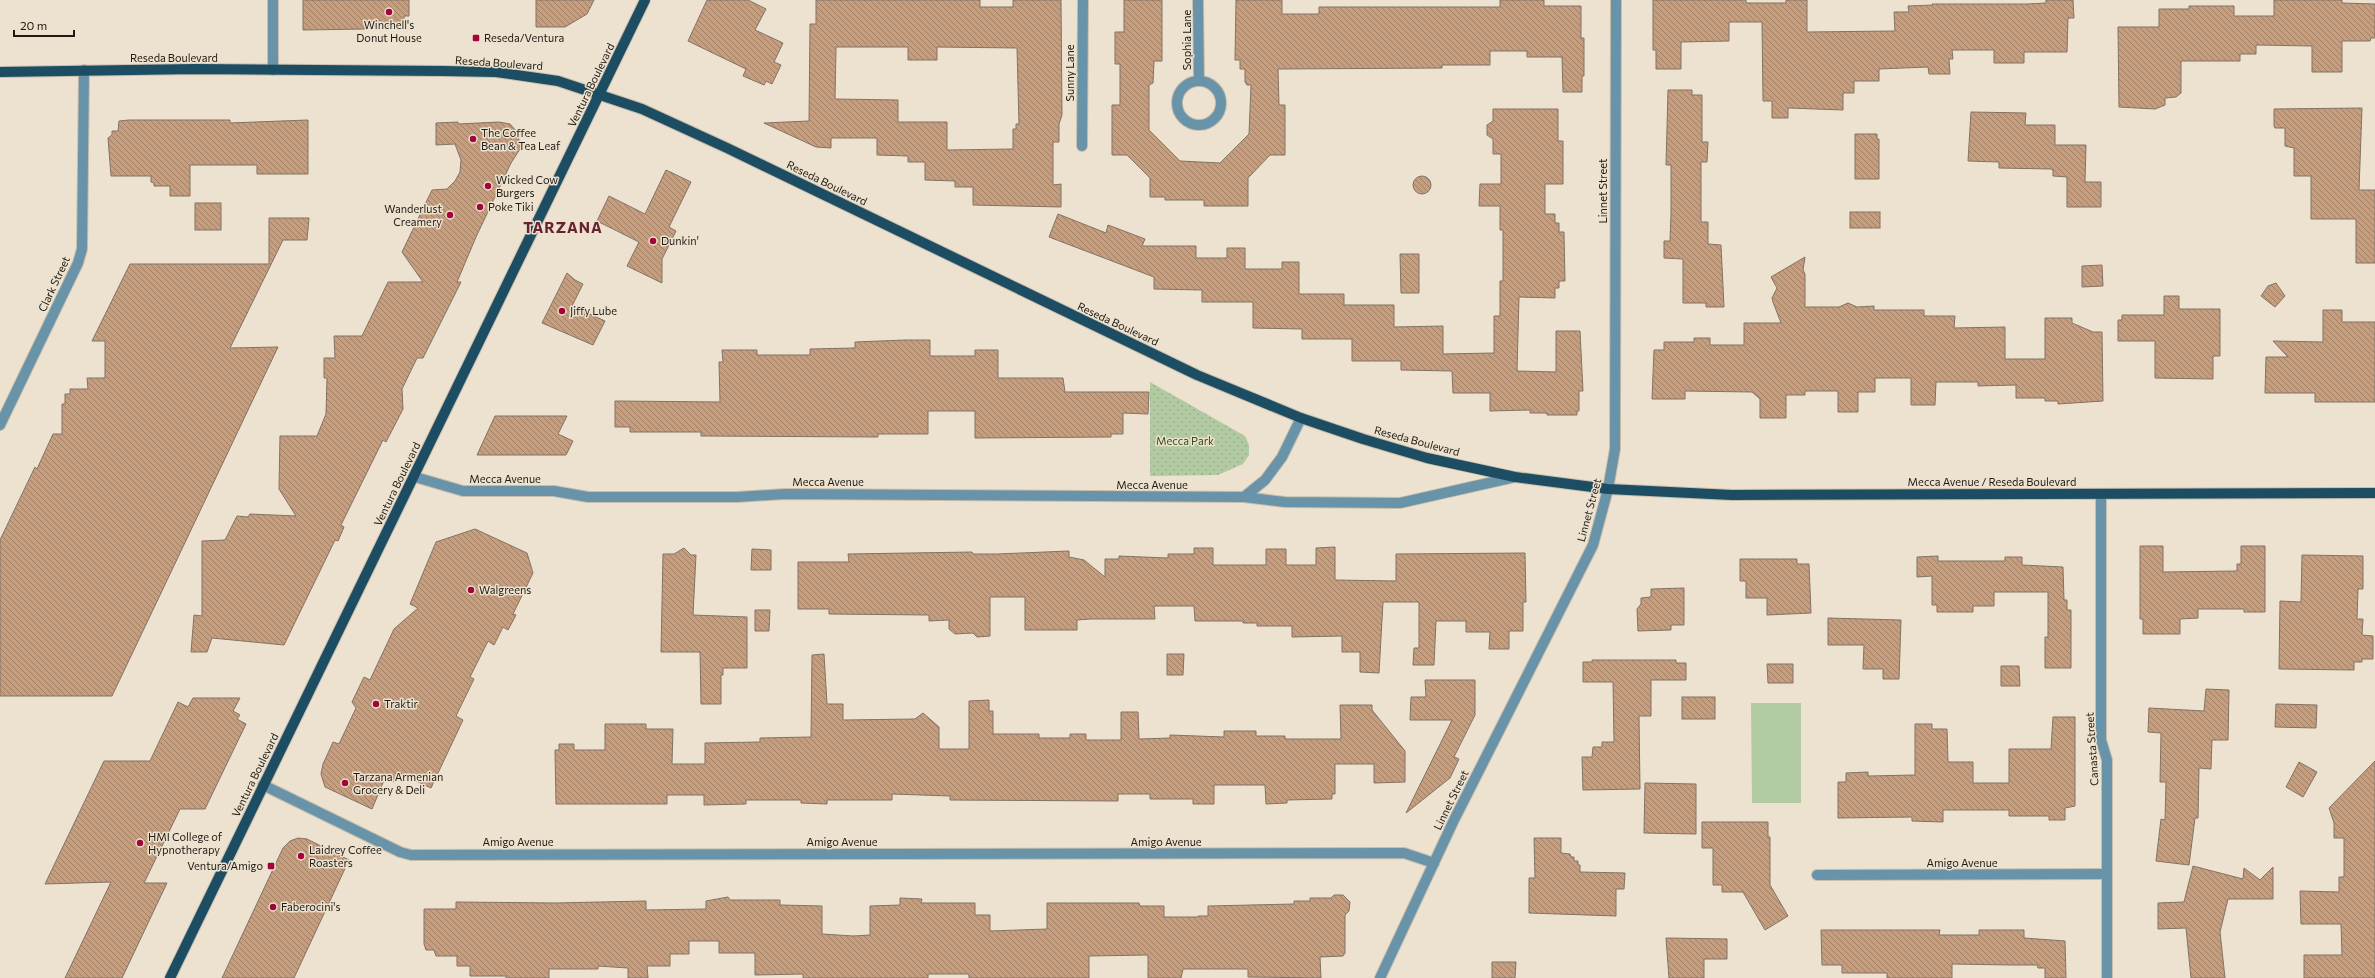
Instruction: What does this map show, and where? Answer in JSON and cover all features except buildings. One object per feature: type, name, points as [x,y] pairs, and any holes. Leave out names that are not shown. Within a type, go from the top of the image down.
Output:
[{"type":"main road","name":"Ventura Boulevard","points":[[170,978],[263,785],[415,477],[645,0]]},
{"type":"main road","name":"Reseda Boulevard","points":[[0,72],[84,70],[273,70],[496,72],[542,77],[600,93],[642,109],[727,148],[1197,375],[1301,418],[1427,458],[1515,477],[1608,490]]},
{"type":"main road","name":"Mecca Avenue / Reseda Boulevard","points":[[1608,490],[1732,495],[2375,493]]},
{"type":"street","points":[[273,0],[273,70]]},
{"type":"street","name":"Sunny Lane","points":[[1082,146],[1083,0]]},
{"type":"street","name":"Sophia Lane","points":[[1198,0],[1199,80]]},
{"type":"street","name":"Linnet Street","points":[[1380,978],[1434,863],[1592,545],[1608,490],[1615,449],[1616,0]]},
{"type":"street","name":"Clark Street","points":[[0,425],[78,263],[82,248],[84,70]]},
{"type":"street","name":"Sophia Lane","points":[[1199,80],[1212,85],[1220,97],[1221,104],[1215,118],[1210,123],[1195,125],[1182,118],[1176,104],[1180,90],[1185,85],[1199,80]]},
{"type":"street","points":[[1244,497],[1266,480],[1282,457],[1301,418]]},
{"type":"street","name":"Mecca Avenue","points":[[415,477],[463,491],[554,491],[588,497],[737,497],[793,494],[1244,497],[1285,502],[1400,503],[1515,477]]},
{"type":"street","name":"Canasta Street","points":[[2101,494],[2101,740],[2107,760],[2107,978]]},
{"type":"street","name":"Amigo Avenue","points":[[263,785],[400,852],[411,855],[1404,853],[1434,863]]},
{"type":"street","name":"Amigo Avenue","points":[[1817,875],[2106,874]]},
{"type":"green space","name":"Mecca Park","points":[[1150,382],[1245,436],[1249,445],[1249,455],[1243,464],[1218,475],[1150,476]]},
{"type":"green space","points":[[1751,703],[1801,703],[1801,803],[1752,803]]},
{"type":"place","name":"Winchell's Donut House","points":[[389,12]]},
{"type":"place","name":"Reseda/Ventura","points":[[476,38]]},
{"type":"place","name":"The Coffee Bean & Tea Leaf","points":[[473,139]]},
{"type":"place","name":"Wicked Cow Burgers","points":[[488,186]]},
{"type":"place","name":"Poke Tiki","points":[[480,207]]},
{"type":"place","name":"Wanderlust Creamery","points":[[450,215]]},
{"type":"place","name":"Dunkin'","points":[[653,241]]},
{"type":"place","name":"Jiffy Lube","points":[[562,311]]},
{"type":"place","name":"Walgreens","points":[[471,590]]},
{"type":"place","name":"Traktir","points":[[376,704]]},
{"type":"place","name":"Tarzana Armenian Grocery & Deli","points":[[345,783]]},
{"type":"place","name":"HMI College of Hypnotherapy","points":[[140,843]]},
{"type":"place","name":"Laidrey Coffee Roasters","points":[[301,856]]},
{"type":"place","name":"Ventura/Amigo","points":[[271,866]]},
{"type":"place","name":"Faberocini's","points":[[273,907]]},
{"type":"district","name":"TARZANA","points":[[563,228]]}]
